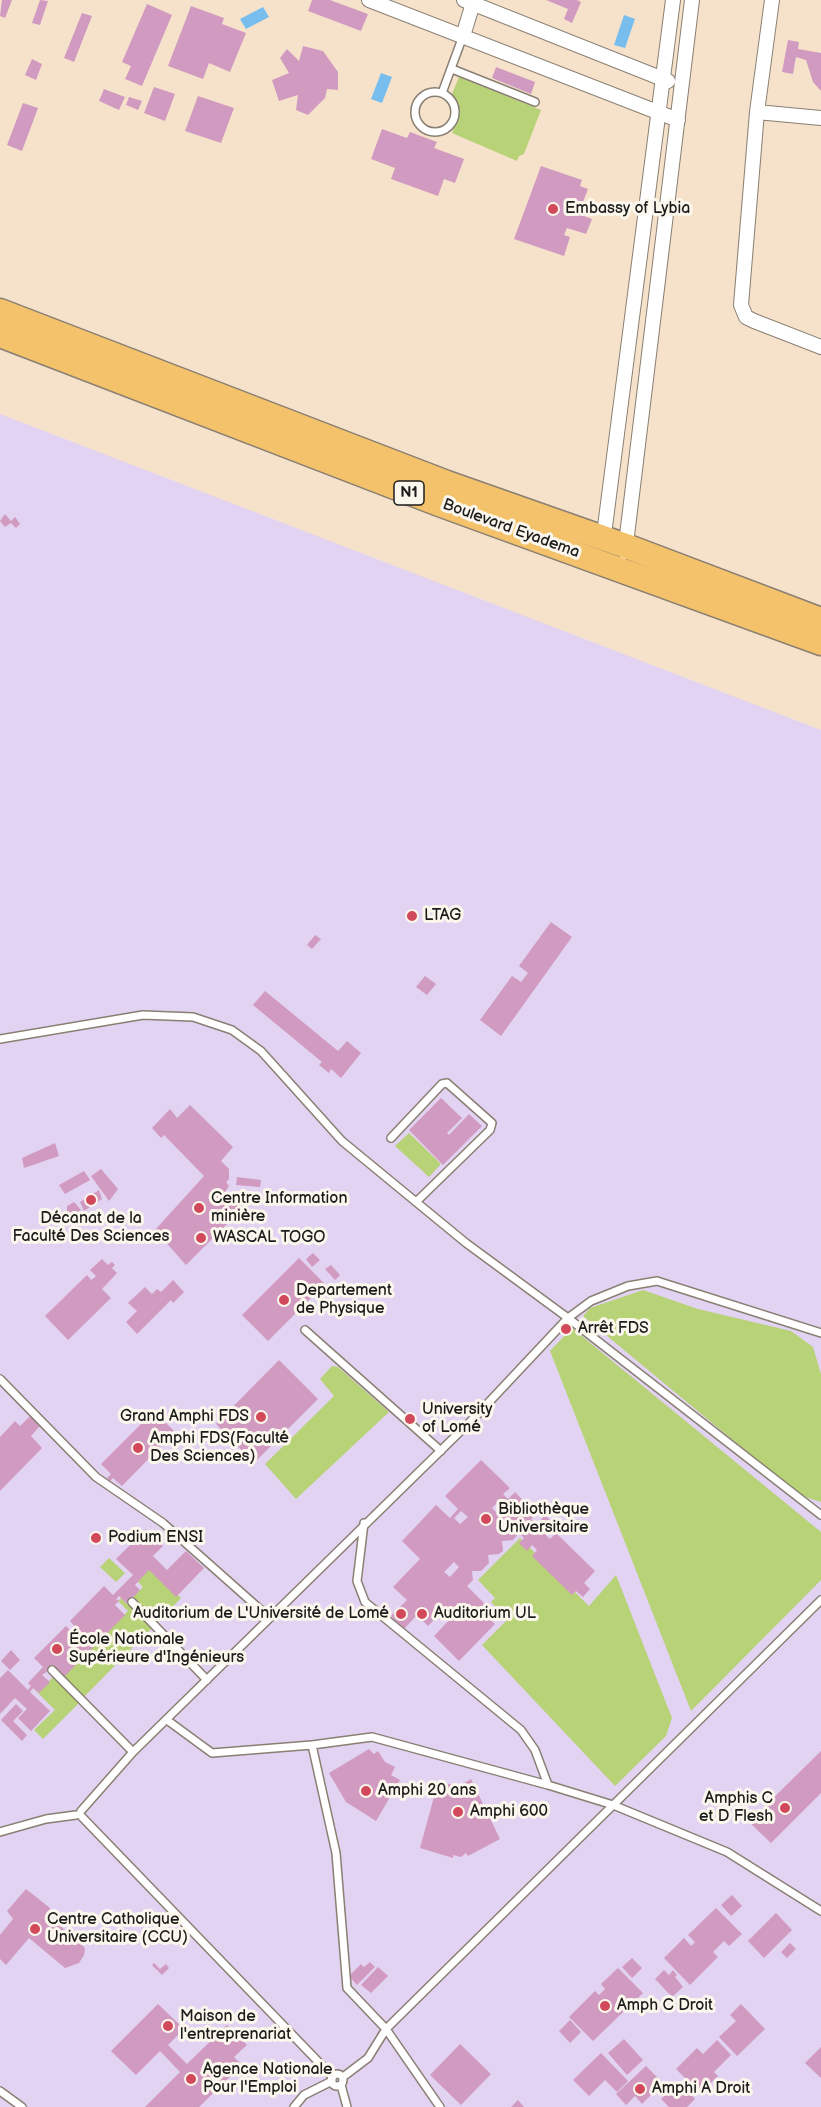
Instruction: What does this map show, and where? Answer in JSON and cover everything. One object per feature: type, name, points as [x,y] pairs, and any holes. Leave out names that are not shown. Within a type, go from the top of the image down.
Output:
[{"type":"highway","name":"Boulevard Eyadema","points":[[0,311],[447,483],[821,644]]},
{"type":"highway","name":"Boulevard Eyadema","points":[[0,335],[439,504],[612,553]]},
{"type":"highway","name":"N1","points":[[612,553],[821,620]]},
{"type":"street","points":[[369,0],[678,120]]},
{"type":"street","points":[[612,553],[657,113],[673,0]]},
{"type":"street","points":[[612,553],[678,120],[692,0]]},
{"type":"street","points":[[772,0],[757,112],[741,305],[742,312],[754,321],[821,347]]},
{"type":"street","points":[[463,36],[470,1],[682,86]]},
{"type":"street","points":[[757,112],[821,118]]},
{"type":"lane","points":[[442,93],[463,36]]},
{"type":"lane","points":[[452,69],[535,102]]},
{"type":"lane","points":[[442,93],[454,104],[454,119],[443,130],[428,130],[417,120],[417,105],[428,94],[442,93]]},
{"type":"lane","points":[[0,1038],[143,1016],[193,1017],[232,1030],[261,1051],[342,1141],[416,1203],[821,1515]]},
{"type":"lane","points":[[391,1138],[442,1084],[447,1083],[492,1123],[490,1131],[416,1203]]},
{"type":"lane","points":[[0,1832],[46,1819],[80,1814],[133,1752],[364,1523],[441,1451],[568,1318],[591,1301],[628,1286],[657,1281],[821,1334]]},
{"type":"lane","points":[[305,1330],[441,1451]]},
{"type":"lane","points":[[0,1379],[96,1477],[162,1522],[270,1618]]},
{"type":"lane","points":[[364,1523],[357,1581],[364,1602],[521,1730],[535,1750],[548,1785]]},
{"type":"lane","points":[[80,1814],[337,2086],[368,2058],[386,2029],[821,1600]]},
{"type":"lane","points":[[132,1602],[207,1680]]},
{"type":"lane","points":[[52,1670],[133,1752]]},
{"type":"lane","points":[[167,1720],[212,1753],[312,1745],[372,1737],[548,1785],[613,1805],[727,1852],[821,1911]]},
{"type":"lane","points":[[312,1745],[336,1853],[347,1988],[386,2029],[440,2107]]},
{"type":"lane","points":[[294,2107],[304,2095],[332,2079]]},
{"type":"lane","points":[[342,2081],[347,2107]]},
{"type":"lane","points":[[0,2091],[22,2107]]},
{"type":"shaded area","name":"University of Lomé","points":[[0,414],[821,730],[821,2107],[0,2107]]},
{"type":"green space","points":[[459,77],[541,110],[524,154],[519,156],[517,161],[452,133],[459,116],[459,106],[452,94]]},
{"type":"green space","points":[[409,1133],[441,1164],[429,1177],[395,1146]]},
{"type":"green space","points":[[643,1290],[698,1309],[791,1331],[813,1347],[821,1374],[821,1502],[799,1495],[583,1316],[590,1308]]},
{"type":"green space","points":[[572,1328],[821,1532],[821,1580],[691,1711],[550,1351]]},
{"type":"green space","points":[[332,1366],[338,1367],[389,1412],[296,1499],[265,1464],[334,1396],[320,1379]]},
{"type":"green space","points":[[520,1538],[589,1606],[616,1575],[672,1718],[666,1736],[615,1786],[482,1645],[507,1620],[491,1602],[495,1598],[478,1580]]},
{"type":"green space","points":[[109,1558],[125,1573],[116,1582],[100,1567]]},
{"type":"green space","points":[[150,1568],[181,1598],[156,1624],[131,1599],[143,1587],[137,1581]]},
{"type":"green space","points":[[121,1598],[152,1628],[83,1698],[51,1667],[64,1675],[128,1611],[118,1601]]},
{"type":"green space","points":[[54,1676],[80,1702],[43,1739],[34,1730],[55,1710],[33,1688],[40,1690]]},
{"type":"water","points":[[263,7],[269,17],[246,29],[240,19]]},
{"type":"water","points":[[624,15],[635,19],[625,48],[614,45]]},
{"type":"water","points":[[381,73],[392,77],[382,103],[371,99]]},
{"type":"building","points":[[2,0],[12,0],[5,18],[0,16]]},
{"type":"building","points":[[40,0],[48,1],[40,25],[32,23]]},
{"type":"building","points":[[312,0],[330,0],[368,14],[361,31],[308,11]]},
{"type":"building","points":[[546,0],[581,2],[572,23],[564,19],[568,9]]},
{"type":"building","points":[[147,4],[172,15],[142,86],[125,79],[131,66],[122,62]]},
{"type":"building","points":[[191,6],[224,18],[222,24],[246,33],[230,72],[209,63],[203,79],[168,66]]},
{"type":"building","points":[[82,13],[92,16],[74,62],[64,58]]},
{"type":"building","points":[[788,40],[799,42],[798,49],[821,53],[821,91],[813,82],[806,60],[796,57],[793,74],[782,72]]},
{"type":"building","points":[[303,46],[323,51],[338,72],[338,90],[327,89],[325,98],[308,115],[296,110],[298,95],[279,101],[272,80],[289,73],[280,58],[287,49],[299,61]]},
{"type":"building","points":[[32,59],[42,64],[36,80],[25,75]]},
{"type":"building","points":[[496,67],[535,82],[531,94],[492,78]]},
{"type":"building","points":[[154,87],[175,94],[165,121],[144,113]]},
{"type":"building","points":[[104,89],[125,97],[119,110],[99,101]]},
{"type":"building","points":[[198,96],[234,108],[221,143],[185,131]]},
{"type":"building","points":[[129,97],[142,101],[138,110],[126,105]]},
{"type":"building","points":[[23,103],[38,108],[22,151],[7,145]]},
{"type":"building","points":[[382,129],[407,138],[410,132],[437,142],[434,148],[464,159],[455,183],[444,179],[438,196],[391,179],[395,168],[371,159]]},
{"type":"building","points":[[541,166],[582,180],[580,186],[588,189],[581,207],[576,205],[573,212],[592,219],[586,234],[567,228],[564,235],[570,237],[564,256],[514,239]]},
{"type":"building","points":[[5,514],[11,521],[15,517],[20,524],[16,528],[11,523],[5,527],[0,521]]},
{"type":"building","points":[[551,922],[572,937],[501,1036],[480,1020],[512,976],[521,982],[528,973],[519,966]]},
{"type":"building","points":[[315,935],[321,939],[312,949],[307,945]]},
{"type":"building","points":[[425,976],[436,984],[427,995],[416,987]]},
{"type":"building","points":[[265,991],[338,1051],[347,1041],[361,1053],[341,1078],[331,1069],[329,1073],[319,1065],[322,1062],[253,1005]]},
{"type":"building","points":[[441,1098],[462,1118],[447,1133],[449,1135],[469,1114],[482,1126],[443,1165],[409,1130]]},
{"type":"building","points":[[190,1105],[233,1147],[221,1161],[229,1169],[229,1179],[226,1182],[229,1186],[225,1192],[242,1209],[186,1265],[155,1230],[204,1176],[164,1135],[161,1138],[152,1128],[170,1109],[177,1118]]},
{"type":"building","points":[[55,1143],[59,1156],[24,1168],[22,1158]]},
{"type":"building","points":[[101,1169],[118,1189],[109,1201],[91,1176]]},
{"type":"building","points":[[84,1171],[90,1180],[65,1194],[59,1185]]},
{"type":"building","points":[[237,1177],[261,1180],[260,1187],[236,1185]]},
{"type":"building","name":"Décanat de la Faculté Des Sciences","points":[[99,1190],[102,1199],[84,1211],[80,1202]]},
{"type":"building","points":[[74,1202],[81,1210],[71,1219],[67,1215],[67,1206]]},
{"type":"building","points":[[313,1253],[320,1260],[312,1267],[306,1259]]},
{"type":"building","name":"Departement de Physique","points":[[299,1258],[325,1284],[268,1341],[242,1315]]},
{"type":"building","points":[[102,1259],[108,1265],[112,1262],[115,1265],[112,1268],[117,1273],[102,1289],[111,1298],[68,1340],[45,1316],[87,1275],[91,1280],[96,1276],[90,1270]]},
{"type":"building","points":[[331,1265],[340,1275],[335,1280],[325,1269]]},
{"type":"building","points":[[173,1280],[184,1292],[173,1303],[171,1300],[137,1334],[126,1322],[137,1311],[128,1303],[145,1287],[152,1294],[157,1289],[161,1292]]},
{"type":"building","name":"Grand Amphi FDS","points":[[279,1360],[318,1399],[254,1463],[216,1424]]},
{"type":"building","name":"Amphi FDS(Faculté Des Sciences)","points":[[154,1411],[175,1432],[122,1486],[113,1478],[110,1481],[107,1478],[111,1474],[101,1464]]},
{"type":"building","points":[[30,1416],[40,1426],[31,1436],[42,1448],[0,1491],[0,1437],[15,1421],[20,1426]]},
{"type":"building","points":[[481,1460],[510,1488],[503,1494],[508,1499],[515,1492],[536,1514],[531,1519],[537,1524],[545,1515],[553,1523],[544,1533],[550,1539],[556,1533],[595,1571],[584,1583],[590,1589],[583,1597],[576,1591],[572,1595],[532,1556],[537,1550],[532,1545],[527,1551],[519,1543],[524,1538],[519,1533],[513,1540],[502,1541],[503,1551],[499,1554],[488,1555],[489,1563],[481,1571],[472,1571],[473,1580],[467,1586],[485,1604],[480,1609],[495,1624],[459,1661],[434,1636],[453,1616],[446,1608],[428,1626],[417,1615],[404,1629],[391,1616],[407,1600],[393,1587],[420,1559],[402,1541],[436,1505],[450,1518],[458,1509],[445,1496]],"holes":[[[501,1499],[506,1503],[497,1513],[492,1508]],[[461,1511],[468,1517],[460,1524],[454,1518]],[[454,1562],[459,1567],[450,1577],[444,1572]]]},
{"type":"building","points":[[146,1529],[163,1546],[153,1556],[167,1570],[186,1551],[204,1568],[176,1597],[149,1570],[135,1585],[140,1590],[127,1604],[119,1596],[116,1599],[119,1601],[115,1605],[125,1615],[63,1678],[52,1668],[42,1675],[50,1682],[39,1693],[33,1688],[30,1692],[50,1711],[31,1731],[18,1718],[27,1709],[15,1698],[0,1714],[0,1678],[8,1670],[28,1690],[31,1686],[28,1683],[43,1667],[34,1658],[66,1626],[71,1631],[75,1627],[70,1621],[104,1586],[113,1595],[133,1575],[116,1559]]},
{"type":"building","points":[[11,1650],[20,1660],[10,1670],[1,1661]]},
{"type":"building","points":[[16,1704],[23,1711],[13,1721],[27,1735],[22,1741],[1,1720]]},
{"type":"building","name":"Amphi 20 ans","points":[[369,1749],[374,1754],[378,1751],[385,1762],[395,1767],[391,1775],[400,1780],[376,1821],[346,1802],[329,1773]]},
{"type":"building","name":"Amphis C et D Flesh","points":[[821,1751],[821,1793],[771,1843],[749,1822]]},
{"type":"building","name":"Amphi 600","points":[[471,1779],[500,1839],[468,1856],[466,1853],[461,1857],[453,1855],[453,1858],[420,1848],[438,1782],[459,1786]]},
{"type":"building","name":"Centre Catholique Universitaire (CCU)","points":[[26,1889],[50,1908],[49,1916],[85,1948],[79,1963],[65,1968],[29,1938],[6,1965],[0,1959],[0,1935],[13,1919],[7,1911]]},
{"type":"building","points":[[732,1895],[742,1906],[731,1916],[721,1905]]},
{"type":"building","points":[[716,1908],[742,1934],[729,1946],[724,1941],[713,1952],[718,1957],[690,1985],[664,1958],[684,1938],[691,1946],[695,1942],[688,1935]]},
{"type":"building","points":[[776,1913],[792,1930],[764,1958],[748,1941]]},
{"type":"building","points":[[790,1943],[796,1949],[787,1958],[781,1952]]},
{"type":"building","points":[[632,1958],[642,1968],[632,1978],[622,1967]]},
{"type":"building","points":[[370,1962],[375,1967],[357,1985],[349,1976],[361,1964],[364,1967]]},
{"type":"building","points":[[154,1963],[160,1969],[166,1964],[169,1968],[162,1975],[152,1965]]},
{"type":"building","points":[[378,1967],[388,1976],[371,1993],[361,1985]]},
{"type":"building","name":"Amph C Droit","points":[[618,1968],[643,1993],[593,2041],[569,2017],[595,1991],[599,1995],[605,1989],[601,1984]]},
{"type":"building","points":[[664,1970],[669,1975],[673,1970],[677,1975],[675,1977],[683,1987],[672,1997],[655,1979]]},
{"type":"building","points":[[158,2004],[184,2029],[168,2045],[187,2064],[227,2025],[247,2045],[234,2057],[242,2065],[199,2107],[145,2107],[180,2072],[160,2051],[136,2075],[111,2051]]},
{"type":"building","points":[[741,2004],[765,2029],[737,2056],[719,2037],[736,2021],[730,2015]]},
{"type":"building","points":[[570,2020],[581,2032],[570,2043],[559,2031]]},
{"type":"building","points":[[624,2039],[643,2060],[627,2075],[608,2053]]},
{"type":"building","points":[[717,2040],[731,2055],[714,2072],[718,2076],[700,2093],[676,2069],[697,2048],[703,2054]]},
{"type":"building","points":[[460,2044],[491,2074],[461,2105],[430,2075]]},
{"type":"building","points":[[821,2047],[821,2078],[805,2063]]},
{"type":"building","points":[[601,2053],[628,2081],[617,2092],[605,2080],[589,2096],[573,2080]]},
{"type":"building","name":"Amphi A Droit","points":[[646,2066],[663,2083],[642,2104],[635,2096],[626,2105],[616,2094]]},
{"type":"building","points":[[680,2082],[695,2099],[687,2107],[669,2107],[661,2099]]},
{"type":"building","points":[[664,2084],[669,2089],[662,2096],[657,2091]]},
{"type":"building","points":[[518,2100],[524,2107],[511,2107]]},
{"type":"place","name":"Embassy of Lybia","points":[[553,209]]},
{"type":"place","name":"LTAG","points":[[412,916]]},
{"type":"place","name":"Décanat de la Faculté Des Sciences","points":[[91,1200]]},
{"type":"place","name":"Centre Information minière","points":[[199,1208]]},
{"type":"place","name":"WASCAL TOGO","points":[[201,1238]]},
{"type":"place","name":"Departement de Physique","points":[[284,1300]]},
{"type":"place","name":"Arrêt FDS","points":[[566,1329]]},
{"type":"place","name":"Grand Amphi FDS","points":[[261,1417]]},
{"type":"place","name":"University of Lomé","points":[[410,1419]]},
{"type":"place","name":"Amphi FDS(Faculté Des Sciences)","points":[[138,1448]]},
{"type":"place","name":"Bibliothèque Universitaire","points":[[486,1519]]},
{"type":"place","name":"Podium ENSI","points":[[96,1538]]},
{"type":"place","name":"Auditorium de L'Université de Lomé","points":[[401,1614]]},
{"type":"place","name":"Auditorium UL","points":[[422,1614]]},
{"type":"place","name":"École Nationale Supérieure d'Ingénieurs","points":[[57,1649]]},
{"type":"place","name":"Amphi 20 ans","points":[[366,1791]]},
{"type":"place","name":"Amphis C et D Flesh","points":[[785,1808]]},
{"type":"place","name":"Amphi 600","points":[[458,1812]]},
{"type":"place","name":"Centre Catholique Universitaire (CCU)","points":[[35,1929]]},
{"type":"place","name":"Amph C Droit","points":[[605,2006]]},
{"type":"place","name":"Maison de l'entreprenariat","points":[[168,2026]]},
{"type":"place","name":"Agence Nationale Pour l'Emploi","points":[[191,2079]]},
{"type":"place","name":"Amphi A Droit","points":[[640,2089]]}]
